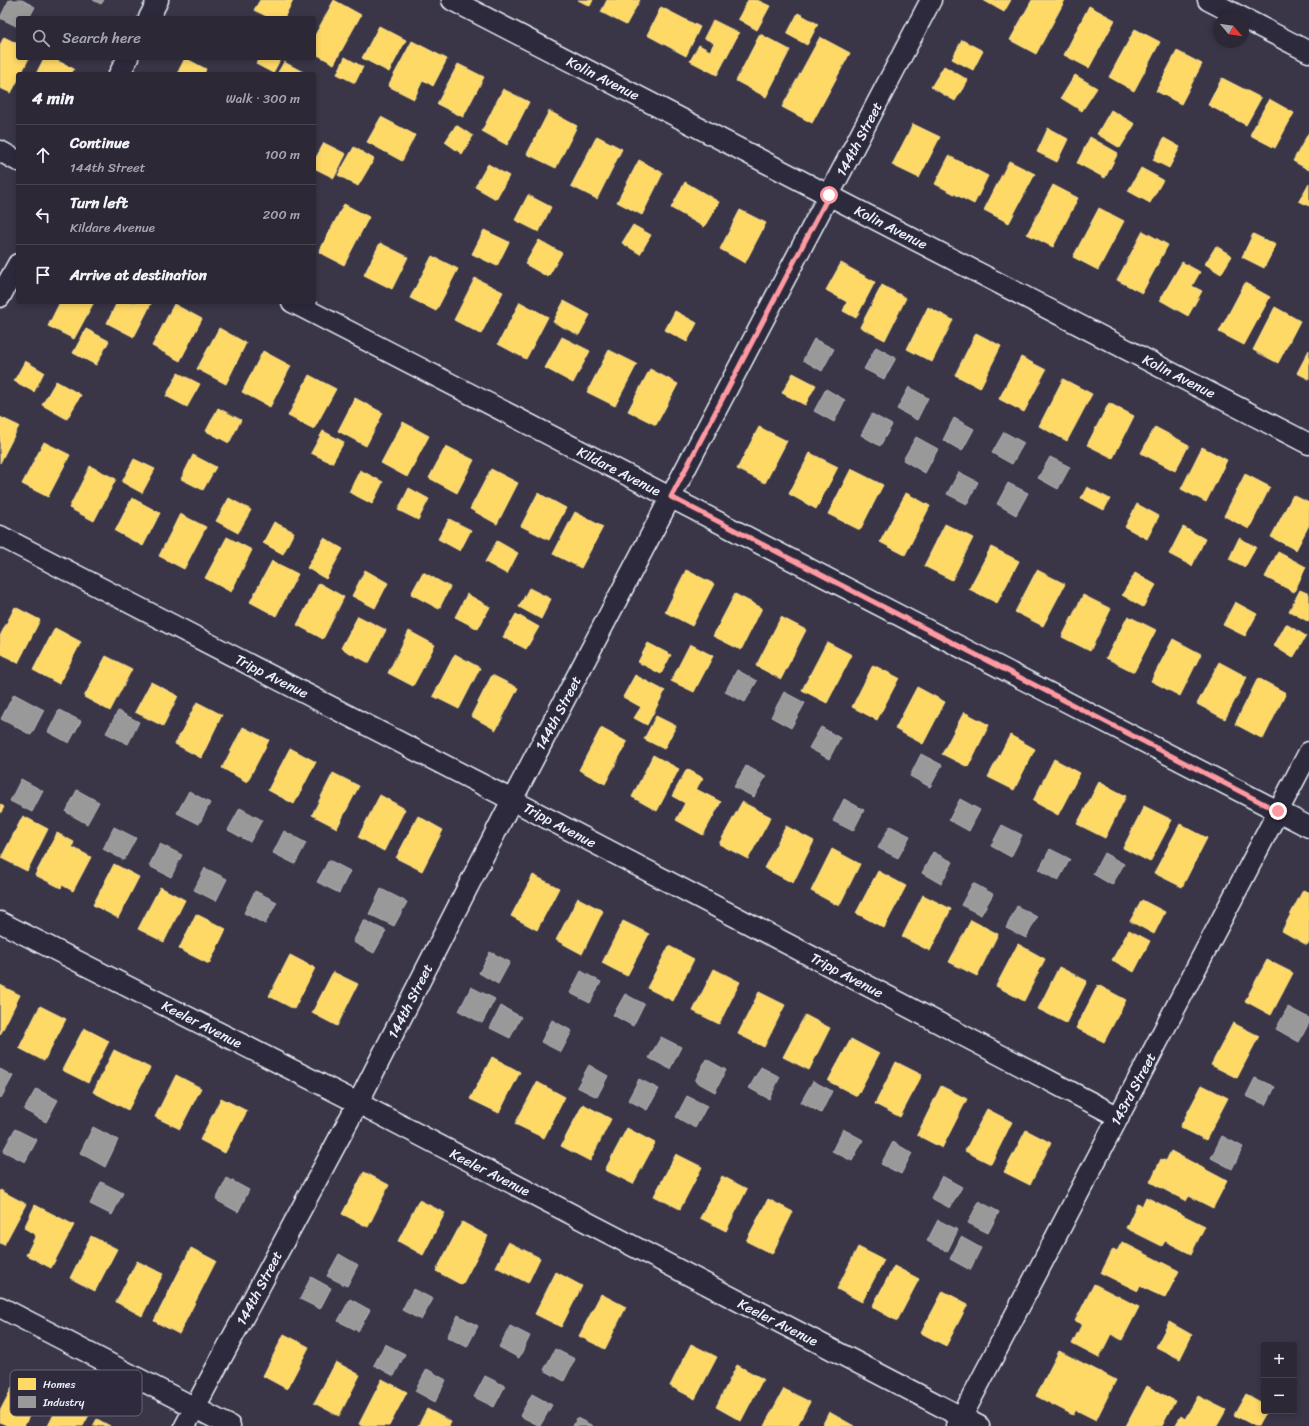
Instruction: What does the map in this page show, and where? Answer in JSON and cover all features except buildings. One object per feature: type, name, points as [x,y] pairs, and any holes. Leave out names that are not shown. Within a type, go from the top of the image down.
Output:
[{"type":"street","points":[[150,16],[158,0]]},
{"type":"street","name":"Kolin Avenue","points":[[452,0],[1309,444]]},
{"type":"street","name":"144th Street","points":[[185,1426],[358,1103],[512,800],[931,0]]},
{"type":"street","points":[[1208,0],[1309,52]]},
{"type":"street","points":[[120,72],[127,60]]},
{"type":"street","points":[[0,152],[16,160]]},
{"type":"street","points":[[0,297],[16,268]]},
{"type":"street","name":"Kildare Avenue","points":[[296,304],[1309,826]]},
{"type":"street","name":"Tripp Avenue","points":[[0,536],[512,800],[1119,1117]]},
{"type":"street","name":"143rd Street","points":[[959,1421],[1309,752]]},
{"type":"street","name":"Keeler Avenue","points":[[0,922],[358,1103],[959,1421],[979,1426]]},
{"type":"street","points":[[0,1307],[122,1370]]},
{"type":"street","points":[[142,1381],[230,1426]]},
{"type":"route","points":[[829,195],[671,497],[1278,811]]}]
